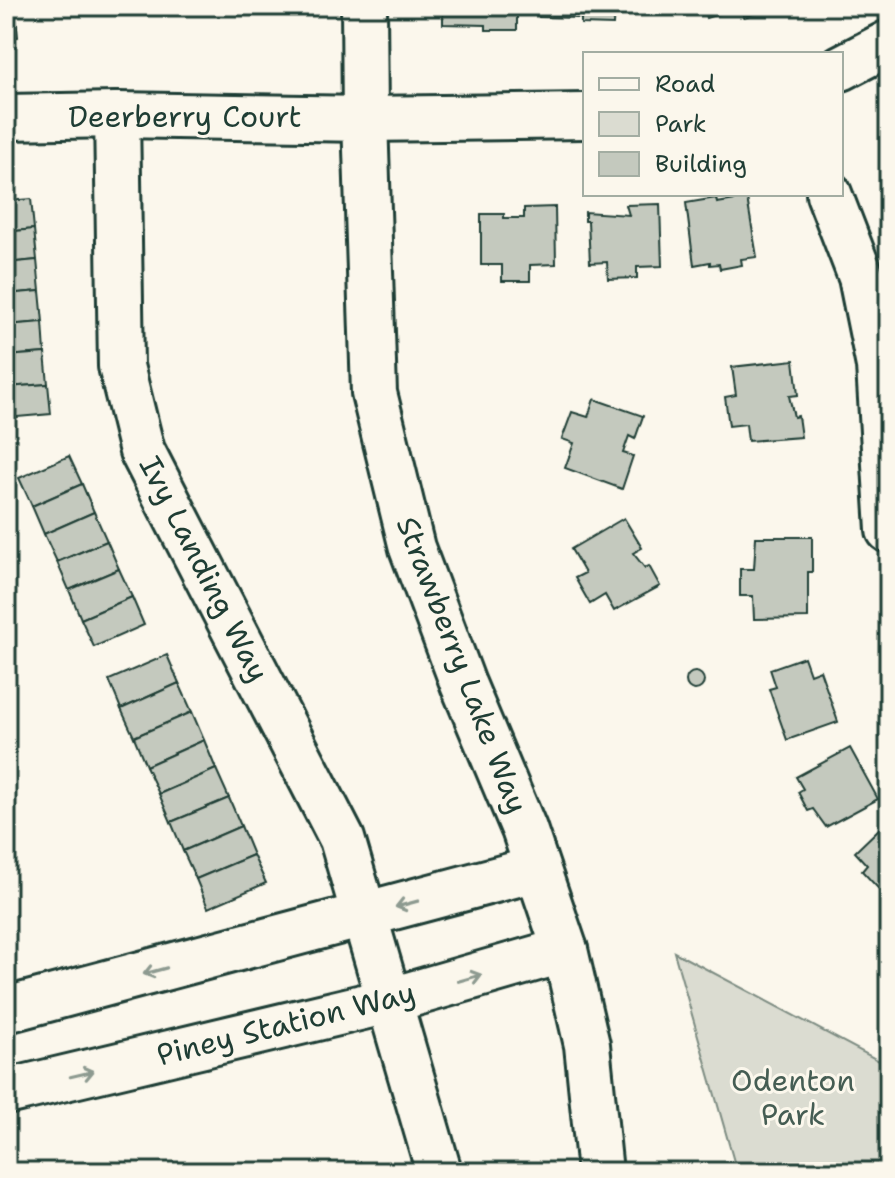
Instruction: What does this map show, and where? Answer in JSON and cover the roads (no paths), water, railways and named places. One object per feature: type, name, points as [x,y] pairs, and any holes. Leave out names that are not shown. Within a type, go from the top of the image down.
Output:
[{"type":"street","name":"Strawberry Lake Way","points":[[364,6],[374,393],[412,548],[463,684],[524,829],[565,950],[587,1045],[600,1172]]},
{"type":"street","points":[[843,67],[889,43]]},
{"type":"street","name":"Deerberry Court","points":[[6,117],[117,115],[365,119],[583,116]]},
{"type":"street","name":"Ivy Landing Way","points":[[117,115],[121,366],[142,451],[342,839],[439,1172]]},
{"type":"street","points":[[830,196],[861,277],[879,366],[889,507]]},
{"type":"street","points":[[6,1010],[536,869]]},
{"type":"street","name":"Piney Station Way","points":[[6,1092],[388,1001],[565,950]]},
{"type":"park label","name":"Odenton Park","points":[[793,1098]]}]
